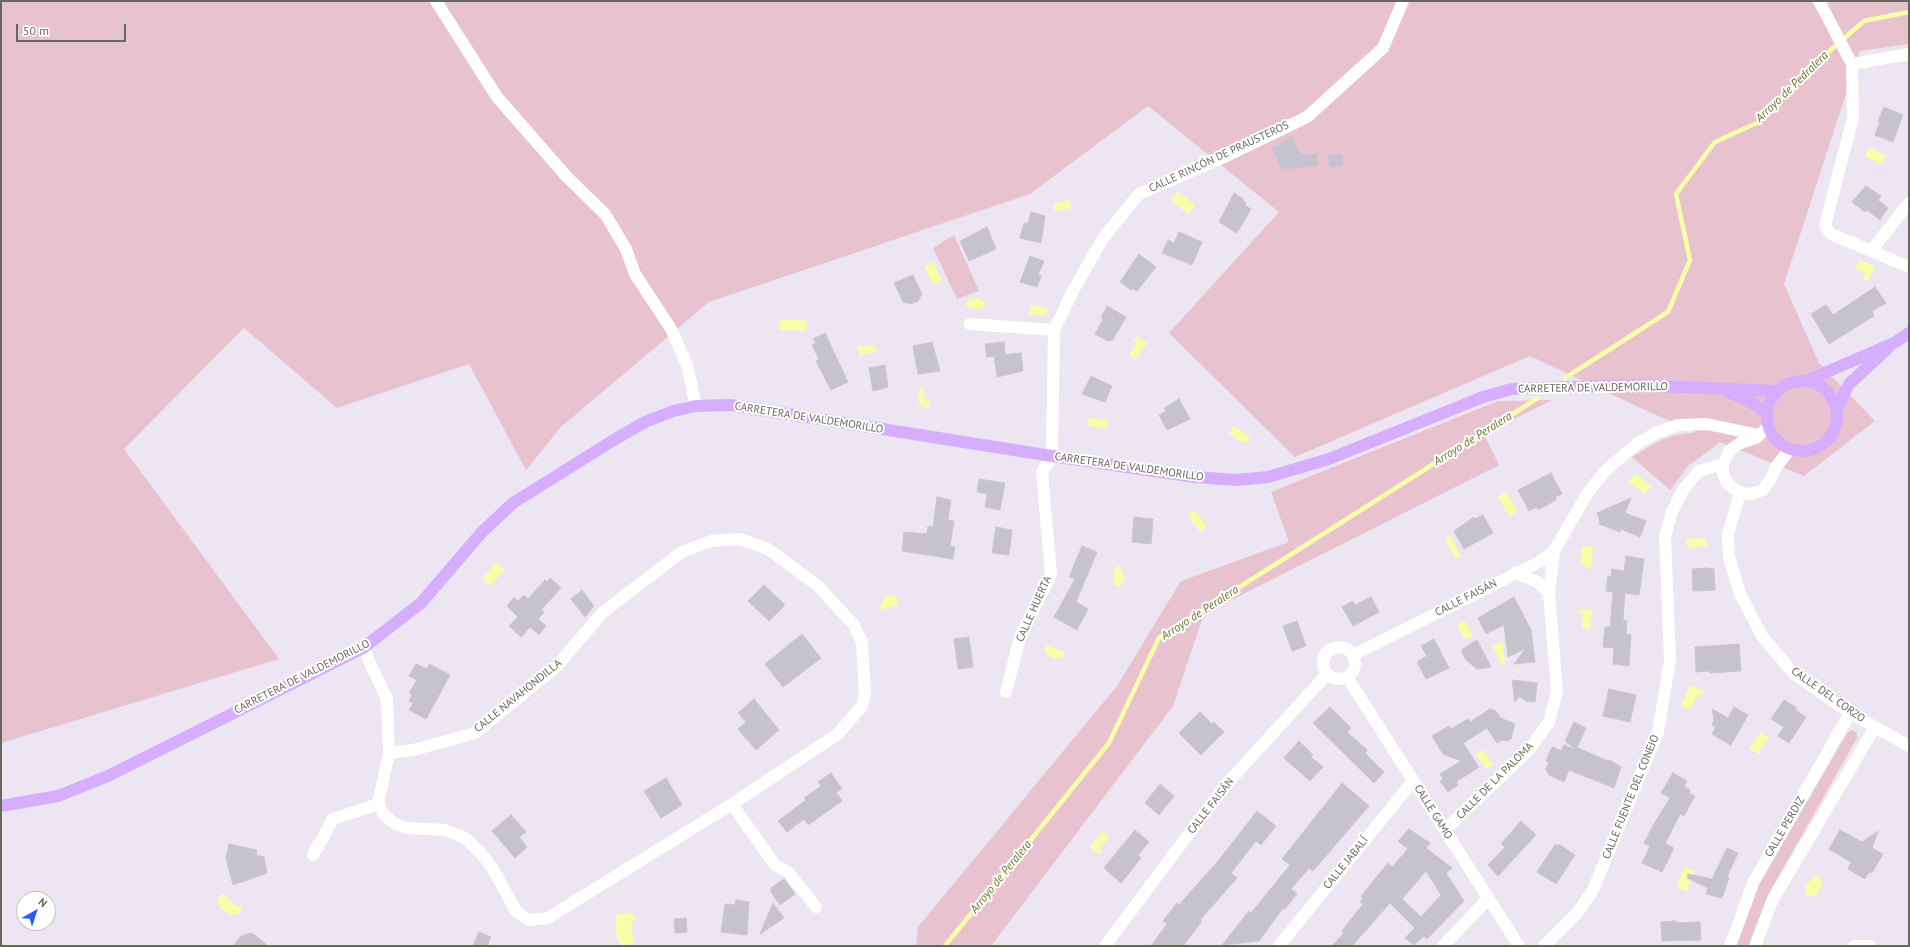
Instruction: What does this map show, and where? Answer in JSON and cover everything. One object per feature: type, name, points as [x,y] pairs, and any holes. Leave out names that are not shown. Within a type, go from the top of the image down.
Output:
[{"type":"main road","points":[[1836,411],[1848,384],[1894,343],[1909,333]]},
{"type":"main road","points":[[1806,381],[1894,343]]},
{"type":"main road","points":[[1795,381],[1806,381],[1817,384],[1826,391],[1833,400],[1837,421],[1834,431],[1824,443],[1811,450],[1800,451],[1790,449],[1781,444],[1764,431],[1766,413],[1770,401],[1777,391],[1785,385],[1795,381]]},
{"type":"main road","name":"CARRETERA DE VALDEMORILLO","points":[[1,806],[58,796],[108,776],[363,648],[421,603],[482,532],[513,503],[645,422],[673,411],[696,406],[731,405],[1052,456],[1195,477],[1236,480],[1268,477],[1329,459],[1483,397],[1512,389],[1633,385],[1777,391]]},
{"type":"main road","name":"CARRETERA DE VALDEMORILLO","points":[[1718,388],[1748,400],[1766,413]]},
{"type":"street","points":[[436,1],[497,97],[567,177],[605,214],[626,249],[636,274],[671,329],[688,365],[696,406]]},
{"type":"street","name":"CALLE RINCÓN DE PRAUSTEROS","points":[[1052,456],[1054,330],[1074,289],[1103,238],[1139,194],[1224,157],[1307,117],[1383,48],[1403,1]]},
{"type":"street","points":[[1819,1],[1838,34],[1852,64],[1853,117],[1825,226],[1831,234],[1909,267]]},
{"type":"street","points":[[1852,64],[1909,54]]},
{"type":"street","points":[[1871,251],[1909,203]]},
{"type":"street","points":[[970,324],[1054,330]]},
{"type":"street","name":"CALLE DE LA PALOMA","points":[[1445,830],[1530,749],[1549,722],[1558,692],[1549,593],[1554,551],[1587,494],[1605,471],[1638,443],[1656,433],[1678,425],[1707,424],[1720,427],[1764,431]]},
{"type":"street","points":[[1720,427],[1730,439],[1729,451],[1723,464],[1723,474],[1727,482],[1740,493],[1751,494],[1763,490],[1770,480],[1776,466],[1790,449]]},
{"type":"street","points":[[1729,451],[1740,443],[1756,438],[1764,431]]},
{"type":"street","name":"CALLE HUERTA","points":[[1006,692],[1020,637],[1051,575],[1042,472],[1052,456]]},
{"type":"street","name":"CALLE FUENTE DEL CONEJO","points":[[1544,946],[1578,912],[1593,890],[1658,732],[1670,660],[1665,536],[1672,512],[1683,490],[1699,471],[1723,464]]},
{"type":"street","name":"CALLE DEL CORZO","points":[[1740,493],[1728,534],[1729,557],[1740,594],[1762,636],[1793,673],[1850,713],[1909,746]]},
{"type":"street","name":"CALLE NAVAHONDILLA","points":[[378,804],[384,815],[394,823],[406,828],[445,830],[465,838],[481,853],[493,869],[516,911],[528,920],[548,918],[732,804],[838,734],[862,706],[865,693],[862,642],[854,625],[812,582],[768,549],[740,539],[711,541],[682,552],[603,612],[557,666],[475,733],[413,750],[389,753]]},
{"type":"street","name":"CALLE FAISÁN","points":[[1353,655],[1541,561],[1554,551]]},
{"type":"street","points":[[1516,573],[1538,582],[1549,593]]},
{"type":"street","points":[[1342,646],[1348,649],[1353,655],[1355,667],[1347,677],[1340,679],[1327,674],[1323,668],[1322,662],[1324,655],[1335,647],[1342,646]]},
{"type":"street","points":[[313,855],[333,819],[378,804],[389,753],[387,699],[363,648]]},
{"type":"street","name":"CALLE FAISÁN","points":[[1104,946],[1223,788],[1327,674]]},
{"type":"street","name":"CALLE GAMO","points":[[1347,677],[1519,946]]},
{"type":"street","name":"CALLE PERDIZ","points":[[1730,946],[1754,881],[1850,713]]},
{"type":"street","points":[[1755,946],[1772,901],[1875,727]]},
{"type":"street","name":"CALLE JABALÍ","points":[[1279,946],[1413,781]]},
{"type":"street","points":[[732,804],[775,865],[788,872],[816,907]]},
{"type":"street","points":[[1443,946],[1488,899]]},
{"type":"street","points":[[1854,946],[1870,946]]},
{"type":"shaded area","points":[[1,1],[1909,1],[1909,44],[1860,51],[1784,284],[1819,363],[1875,421],[1804,476],[1720,442],[1688,466],[1670,490],[1632,457],[1655,443],[1671,436],[1696,432],[1649,412],[1530,356],[1295,457],[1169,333],[1279,212],[1148,106],[1030,194],[709,302],[561,427],[526,470],[469,364],[337,408],[244,328],[124,449],[279,659],[1,743]]},
{"type":"shaded area","points":[[1870,148],[1886,156],[1882,165],[1865,156]]},
{"type":"shaded area","points":[[1177,192],[1195,205],[1188,214],[1171,201]]},
{"type":"shaded area","points":[[1069,200],[1071,208],[1055,212],[1053,204]]},
{"type":"shaded area","points":[[954,235],[979,291],[957,299],[933,248]]},
{"type":"shaded area","points":[[1859,260],[1875,266],[1869,281],[1863,279],[1865,273],[1855,269]]},
{"type":"shaded area","points":[[933,262],[942,281],[933,285],[924,266]]},
{"type":"shaded area","points":[[979,298],[985,303],[983,309],[973,309],[966,306],[967,301]]},
{"type":"shaded area","points":[[1031,305],[1047,308],[1047,312],[1043,316],[1029,314]]},
{"type":"shaded area","points":[[780,319],[807,321],[806,331],[779,330]]},
{"type":"shaded area","points":[[1136,336],[1147,343],[1136,360],[1129,355],[1137,342],[1134,340]]},
{"type":"shaded area","points":[[875,345],[876,352],[859,355],[858,347]]},
{"type":"shaded area","points":[[922,389],[924,391],[923,397],[931,404],[928,408],[922,407],[919,404],[918,394],[919,390]]},
{"type":"shaded area","points":[[1552,400],[1484,434],[1499,465],[1204,614],[1173,706],[991,946],[916,946],[918,927],[1117,686],[1181,581],[1289,542],[1271,492],[1498,401]]},
{"type":"shaded area","points":[[1089,418],[1108,420],[1107,429],[1088,426]]},
{"type":"shaded area","points":[[1234,426],[1250,436],[1246,444],[1229,434]]},
{"type":"shaded area","points":[[1635,473],[1651,486],[1645,494],[1633,485],[1628,484]]},
{"type":"shaded area","points":[[1507,491],[1517,512],[1508,516],[1498,496]]},
{"type":"shaded area","points":[[1195,510],[1207,527],[1200,532],[1188,515]]},
{"type":"shaded area","points":[[1450,536],[1461,556],[1456,559],[1445,540]]},
{"type":"shaded area","points":[[1706,538],[1707,546],[1687,548],[1686,539]]},
{"type":"shaded area","points":[[1582,546],[1593,547],[1591,569],[1586,568],[1586,565],[1580,564]]},
{"type":"shaded area","points":[[496,563],[504,570],[490,586],[482,579]]},
{"type":"shaded area","points":[[1118,565],[1125,578],[1120,586],[1116,587],[1113,583],[1115,567]]},
{"type":"shaded area","points":[[892,595],[897,598],[898,605],[881,610],[880,607],[883,600],[887,596]]},
{"type":"shaded area","points":[[1579,609],[1592,610],[1590,629],[1582,628],[1583,614],[1578,613]]},
{"type":"shaded area","points":[[1465,621],[1473,636],[1465,640],[1457,625]]},
{"type":"shaded area","points":[[1502,641],[1505,664],[1501,664],[1493,646]]},
{"type":"shaded area","points":[[1047,645],[1064,652],[1064,657],[1056,659],[1048,656],[1044,650]]},
{"type":"shaded area","points":[[1690,685],[1703,691],[1701,696],[1698,695],[1690,710],[1681,706]]},
{"type":"shaded area","points":[[1852,730],[1857,733],[1857,738],[1770,891],[1749,946],[1736,946],[1758,886],[1848,732]]},
{"type":"shaded area","points":[[1761,732],[1769,737],[1759,751],[1761,753],[1760,755],[1749,748]]},
{"type":"shaded area","points":[[1484,750],[1493,765],[1486,769],[1476,754]]},
{"type":"shaded area","points":[[1102,832],[1109,838],[1099,849],[1102,852],[1100,855],[1090,847]]},
{"type":"shaded area","points":[[1685,867],[1695,871],[1687,888],[1689,890],[1688,892],[1676,887]]},
{"type":"shaded area","points":[[1815,876],[1821,878],[1821,887],[1817,894],[1808,897],[1805,893],[1805,886]]},
{"type":"shaded area","points":[[223,893],[234,905],[241,907],[241,913],[232,915],[221,909],[217,899]]},
{"type":"shaded area","points":[[631,913],[635,917],[631,927],[634,943],[631,946],[622,946],[617,939],[615,917],[618,914]]},
{"type":"building","points":[[1884,107],[1903,115],[1893,142],[1875,135],[1880,121],[1878,121]]},
{"type":"building","points":[[1292,137],[1300,154],[1317,154],[1318,166],[1282,169],[1272,148]]},
{"type":"building","points":[[1329,155],[1343,155],[1343,166],[1329,167]]},
{"type":"building","points":[[1866,186],[1881,196],[1878,200],[1888,208],[1880,220],[1867,210],[1865,212],[1852,202]]},
{"type":"building","points":[[1234,193],[1244,200],[1246,203],[1245,205],[1251,209],[1237,233],[1219,222]]},
{"type":"building","points":[[1031,212],[1045,216],[1041,243],[1020,238],[1024,223],[1028,224]]},
{"type":"building","points":[[987,227],[996,249],[969,261],[960,241]]},
{"type":"building","points":[[1179,232],[1202,242],[1192,265],[1162,253],[1168,240],[1174,243]]},
{"type":"building","points":[[1139,254],[1156,267],[1137,291],[1132,288],[1131,290],[1120,282]]},
{"type":"building","points":[[1030,256],[1044,261],[1038,275],[1041,276],[1037,287],[1020,282]]},
{"type":"building","points":[[913,275],[922,294],[918,301],[911,304],[903,302],[894,283]]},
{"type":"building","points":[[1875,287],[1886,303],[1872,311],[1874,316],[1829,344],[1811,314],[1826,305],[1833,315]]},
{"type":"building","points":[[1107,306],[1126,317],[1112,341],[1108,341],[1095,334],[1103,319],[1101,318]]},
{"type":"building","points":[[825,333],[848,382],[831,390],[816,361],[819,359],[812,345],[816,343],[813,339]]},
{"type":"building","points":[[932,342],[940,371],[918,374],[913,346]]},
{"type":"building","points":[[1004,342],[1005,355],[987,357],[985,344]]},
{"type":"building","points":[[1021,353],[1023,371],[997,377],[994,356]]},
{"type":"building","points":[[885,365],[888,387],[873,391],[869,368]]},
{"type":"building","points":[[1091,376],[1112,386],[1105,402],[1082,394]]},
{"type":"building","points":[[1179,399],[1190,419],[1167,430],[1159,415],[1166,411],[1164,408]]},
{"type":"building","points":[[1551,473],[1562,494],[1555,497],[1556,500],[1538,510],[1537,507],[1529,511],[1518,490]]},
{"type":"building","points":[[979,479],[1005,483],[1000,510],[985,507],[987,494],[977,492]]},
{"type":"building","points":[[937,497],[951,500],[948,520],[954,521],[950,546],[955,547],[953,559],[902,551],[904,532],[927,534],[928,526],[933,527]]},
{"type":"building","points":[[1631,498],[1625,513],[1646,521],[1640,537],[1621,529],[1620,532],[1599,524],[1600,521],[1597,513]]},
{"type":"building","points":[[1483,515],[1493,533],[1464,549],[1454,531],[1474,517],[1475,519]]},
{"type":"building","points":[[1134,517],[1153,519],[1151,544],[1132,542]]},
{"type":"building","points":[[996,527],[1012,530],[1009,555],[992,553]]},
{"type":"building","points":[[1082,546],[1097,552],[1076,602],[1088,609],[1077,630],[1054,617],[1075,579],[1069,577]]},
{"type":"building","points":[[1626,556],[1644,559],[1639,595],[1625,593],[1623,620],[1627,621],[1626,634],[1631,635],[1629,666],[1613,664],[1614,648],[1603,647],[1605,627],[1610,627],[1613,592],[1606,591],[1608,576],[1611,577],[1612,569],[1624,571]]},
{"type":"building","points":[[1692,569],[1714,569],[1715,590],[1693,591]]},
{"type":"building","points":[[550,578],[561,588],[541,610],[544,612],[538,619],[546,626],[539,635],[530,627],[521,637],[509,626],[518,617],[507,606],[514,597],[518,601],[524,595],[528,599],[545,580],[547,582]]},
{"type":"building","points":[[764,585],[785,605],[769,621],[748,601]]},
{"type":"building","points":[[582,590],[594,606],[585,617],[571,599]]},
{"type":"building","points":[[1371,597],[1379,612],[1353,626],[1342,607],[1353,601],[1355,605]]},
{"type":"building","points":[[1514,597],[1531,630],[1535,662],[1514,664],[1525,649],[1508,657],[1504,625],[1486,634],[1478,618]]},
{"type":"building","points":[[1297,621],[1306,646],[1292,651],[1283,626]]},
{"type":"building","points":[[802,634],[821,658],[783,687],[765,664]]},
{"type":"building","points":[[969,637],[973,667],[958,669],[954,639]]},
{"type":"building","points":[[1434,639],[1449,668],[1426,679],[1417,662],[1427,656],[1421,646]]},
{"type":"building","points":[[1477,640],[1491,667],[1477,669],[1466,660],[1461,650]]},
{"type":"building","points":[[1739,644],[1741,671],[1710,673],[1709,671],[1696,672],[1695,647]]},
{"type":"building","points":[[416,664],[427,669],[429,664],[450,675],[426,719],[409,710],[413,703],[409,701],[412,695],[409,693],[417,680],[409,676]]},
{"type":"building","points":[[1512,680],[1537,683],[1535,702],[1526,701],[1519,696],[1515,702]]},
{"type":"building","points":[[1609,689],[1636,695],[1630,722],[1603,716]]},
{"type":"building","points":[[754,699],[779,730],[756,750],[738,729],[746,722],[738,713]]},
{"type":"building","points":[[1784,700],[1797,708],[1795,710],[1806,717],[1789,743],[1778,736],[1784,727],[1771,719]]},
{"type":"building","points":[[1330,707],[1351,728],[1347,732],[1367,750],[1365,753],[1384,772],[1374,783],[1313,723]]},
{"type":"building","points":[[1734,707],[1748,715],[1731,745],[1712,734],[1716,727],[1712,725],[1714,720],[1712,709],[1728,718]]},
{"type":"building","points":[[1490,709],[1496,711],[1501,718],[1515,724],[1511,739],[1507,741],[1502,740],[1497,743],[1487,728],[1463,743],[1479,767],[1456,782],[1458,785],[1448,792],[1440,781],[1443,779],[1440,774],[1461,761],[1443,754],[1432,736],[1449,726],[1451,729],[1468,719],[1470,722]]},
{"type":"building","points":[[1200,712],[1212,724],[1214,722],[1224,732],[1201,755],[1179,733]]},
{"type":"building","points":[[1574,722],[1586,728],[1576,750],[1565,741]]},
{"type":"building","points":[[1299,741],[1313,755],[1311,757],[1323,767],[1310,781],[1284,758]]},
{"type":"building","points":[[1564,745],[1576,750],[1578,748],[1608,761],[1610,760],[1621,767],[1614,788],[1569,770],[1564,782],[1549,775],[1546,769],[1549,762],[1546,761],[1551,749],[1553,747],[1561,751]]},
{"type":"building","points":[[831,773],[842,789],[836,792],[842,801],[808,825],[804,819],[787,832],[778,821],[806,800],[804,798],[821,786],[818,782]]},
{"type":"building","points":[[1673,773],[1687,781],[1684,786],[1690,790],[1689,793],[1695,796],[1684,816],[1680,814],[1665,844],[1674,848],[1662,872],[1642,863],[1650,846],[1644,843],[1670,798],[1661,793]]},
{"type":"building","points":[[666,778],[682,805],[661,818],[644,791]]},
{"type":"building","points":[[1342,783],[1369,806],[1313,871],[1309,868],[1291,889],[1297,894],[1285,909],[1283,908],[1259,941],[1222,945],[1249,911],[1251,913],[1290,865],[1282,859]]},
{"type":"building","points":[[1160,784],[1174,796],[1159,815],[1145,803]]},
{"type":"building","points":[[1257,811],[1276,826],[1261,845],[1256,841],[1231,873],[1237,878],[1200,920],[1202,921],[1183,946],[1151,946],[1167,924],[1163,921],[1177,903],[1179,905],[1218,861]]},
{"type":"building","points":[[511,815],[526,832],[519,837],[527,847],[515,858],[492,831]]},
{"type":"building","points":[[1521,821],[1536,835],[1498,876],[1488,865],[1505,847],[1501,844]]},
{"type":"building","points":[[1409,829],[1430,843],[1426,848],[1452,868],[1446,873],[1464,901],[1427,939],[1424,936],[1414,945],[1405,938],[1415,928],[1390,903],[1352,946],[1332,946],[1344,933],[1342,931],[1363,904],[1360,902],[1363,898],[1361,896],[1388,863],[1392,867],[1408,849],[1398,841]],"holes":[[[1426,871],[1441,895],[1421,917],[1402,899]]]},
{"type":"building","points":[[1135,830],[1149,842],[1138,855],[1141,858],[1121,883],[1104,868]]},
{"type":"building","points":[[1840,830],[1862,842],[1878,831],[1872,848],[1883,854],[1872,873],[1869,872],[1865,879],[1848,869],[1851,862],[1829,849]]},
{"type":"building","points":[[229,844],[257,850],[256,855],[264,857],[267,873],[233,885],[226,858]]},
{"type":"building","points":[[1555,845],[1560,845],[1575,855],[1556,884],[1537,872]]},
{"type":"building","points":[[1727,848],[1738,853],[1727,877],[1729,878],[1722,898],[1706,894],[1708,888],[1687,878],[1688,874],[1712,879]]},
{"type":"building","points":[[784,879],[795,894],[780,905],[771,892],[771,888]]},
{"type":"building","points":[[736,900],[749,902],[747,935],[721,932],[725,904],[735,905]]},
{"type":"building","points":[[773,903],[784,918],[760,934]]},
{"type":"building","points":[[686,918],[687,932],[675,933],[674,919]]},
{"type":"building","points":[[1676,921],[1676,923],[1700,922],[1701,940],[1662,941],[1661,922]]},
{"type":"building","points":[[479,932],[491,937],[487,946],[473,946]]},
{"type":"building","points":[[251,933],[268,946],[233,946],[241,936]]},
{"type":"waterway","name":"Arroyo de Pedralera","points":[[1565,378],[1668,312],[1690,260],[1676,194],[1715,142],[1757,123],[1816,63],[1864,21],[1909,12]]},
{"type":"waterway","name":"Arroyo de Peralera","points":[[945,946],[1109,743],[1159,638],[1538,398]]}]
